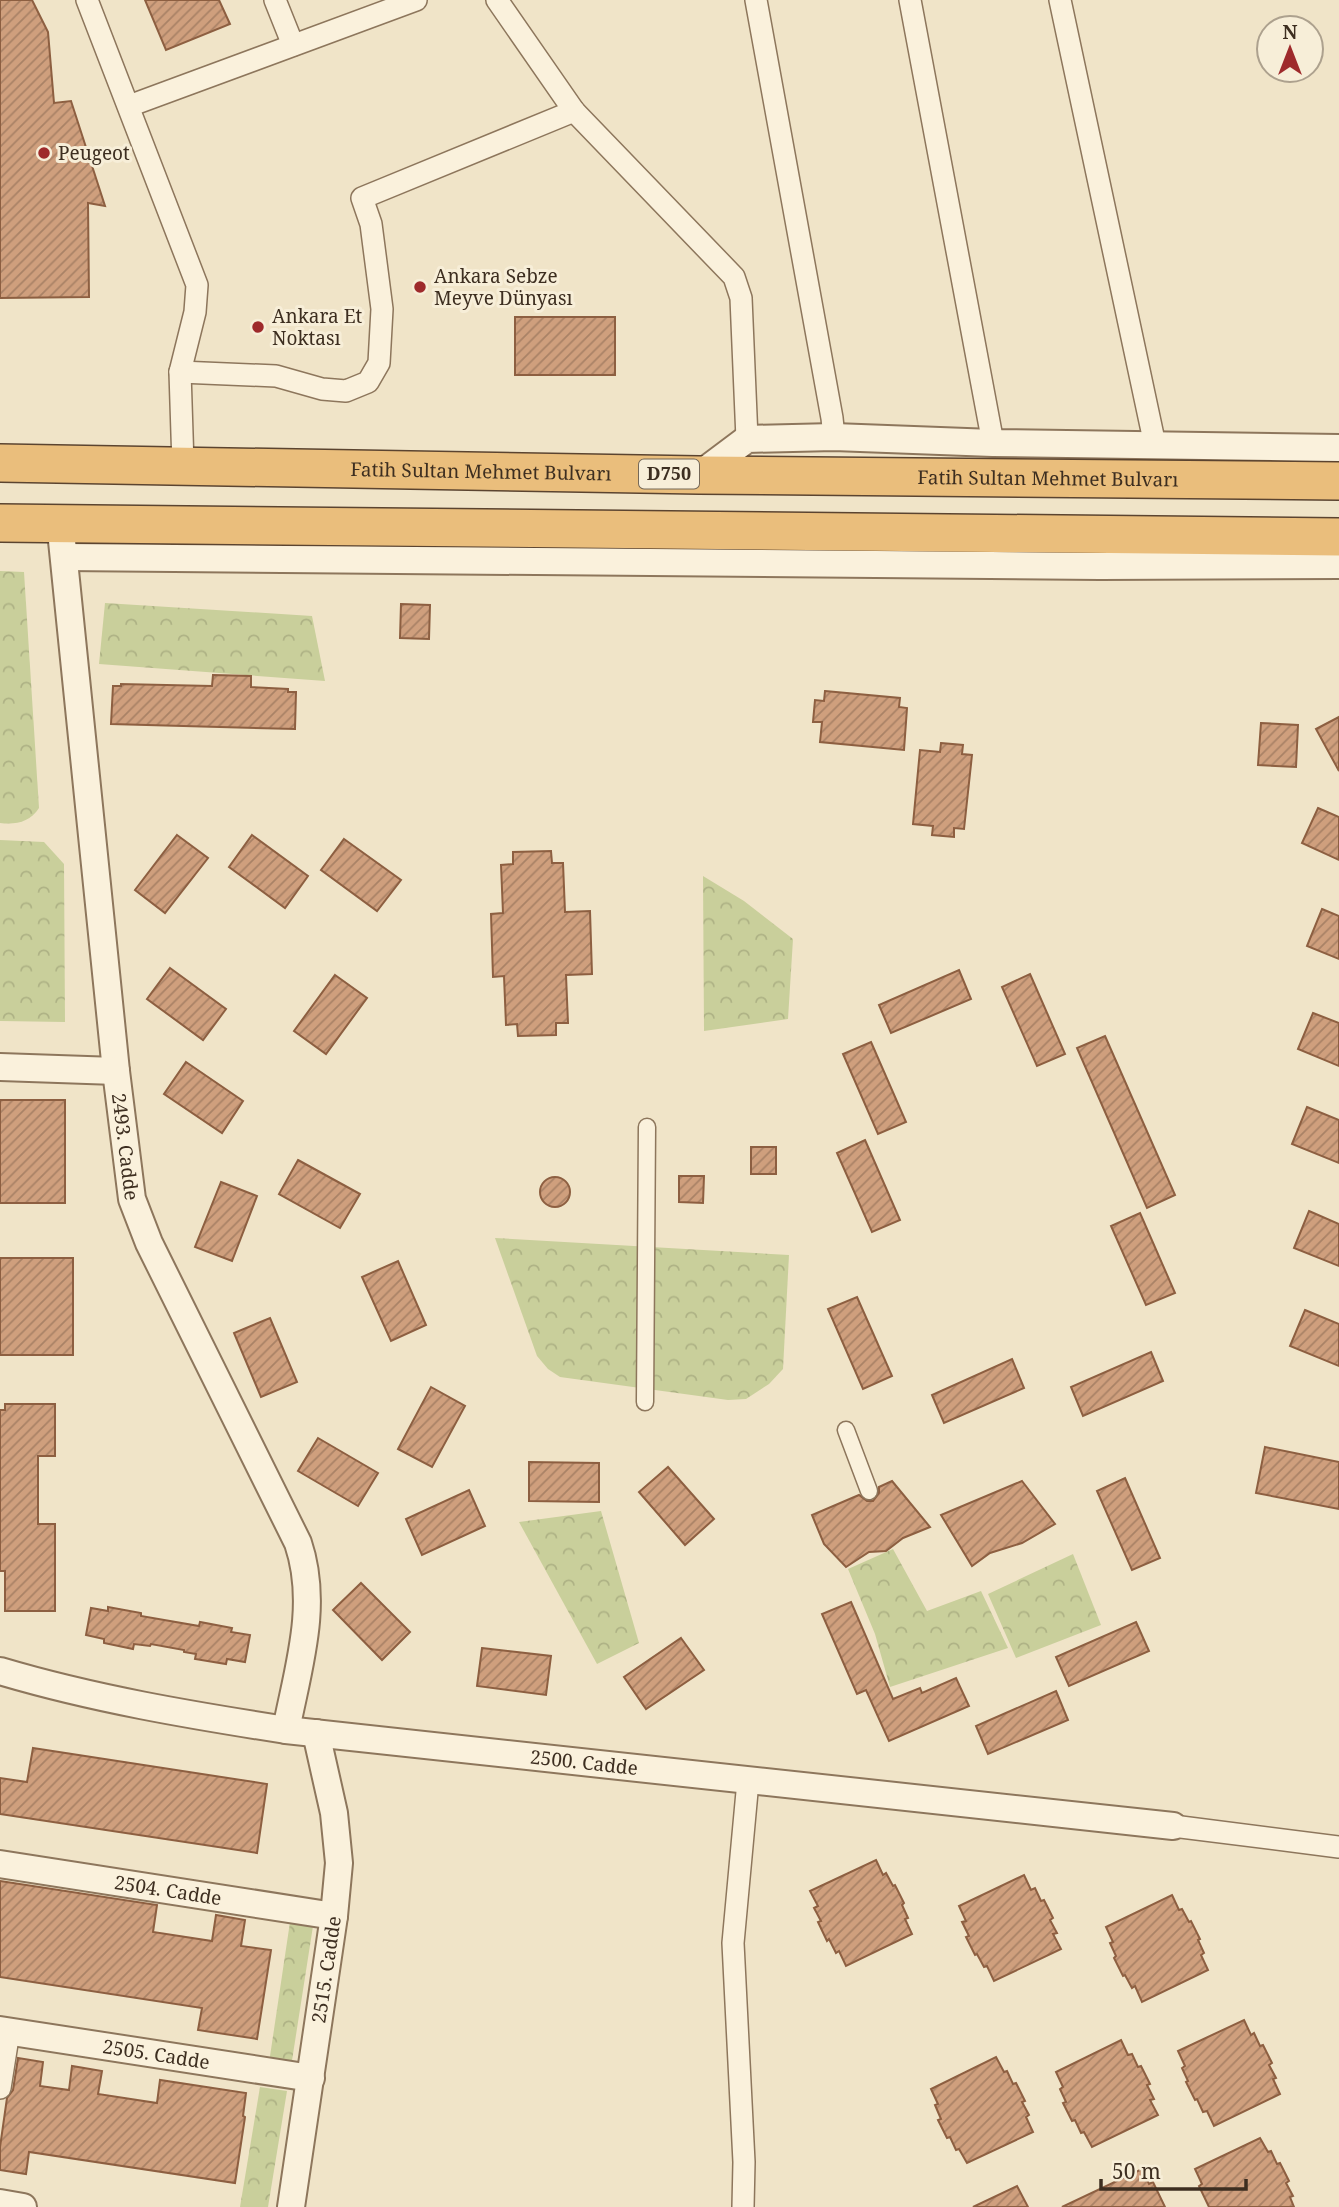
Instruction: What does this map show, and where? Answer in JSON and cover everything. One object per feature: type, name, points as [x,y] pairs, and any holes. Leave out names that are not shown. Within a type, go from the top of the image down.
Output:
[{"type":"highway","name":"Fatih Sultan Mehmet Bulvarı","points":[[0,463],[699,475],[1339,481]]},
{"type":"highway","points":[[0,523],[62,540],[1339,537]]},
{"type":"street","points":[[87,0],[197,285],[195,312],[180,372],[183,465]]},
{"type":"street","points":[[275,0],[293,45]]},
{"type":"street","points":[[129,106],[416,0]]},
{"type":"street","points":[[497,0],[574,111],[734,277],[741,298],[747,439]]},
{"type":"street","points":[[756,0],[834,437]]},
{"type":"street","points":[[909,0],[993,443]]},
{"type":"street","points":[[1060,0],[1155,445]]},
{"type":"street","points":[[180,372],[276,376],[322,389],[346,391],[368,382],[379,363],[382,309],[371,224],[362,198],[574,111]]},
{"type":"street","points":[[699,475],[747,439],[834,437],[993,443],[1339,448]]},
{"type":"street","points":[[62,540],[1100,566],[1339,565]]},
{"type":"street","name":"2493. Cadde","points":[[62,540],[116,1071],[132,1199],[155,1256],[298,1543],[306,1566],[307,1620],[286,1730]]},
{"type":"street","points":[[0,1067],[116,1071]]},
{"type":"street","points":[[645,1402],[647,1127]]},
{"type":"street","points":[[846,1430],[869,1491]]},
{"type":"street","name":"2500. Cadde","points":[[3,1677],[184,1714],[316,1734],[1173,1826]]},
{"type":"street","name":"2515. Cadde","points":[[291,2207],[334,1916],[339,1863],[334,1813],[316,1734]]},
{"type":"street","points":[[743,2207],[744,2162],[733,1944],[748,1781]]},
{"type":"street","points":[[1173,1826],[1339,1847]]},
{"type":"street","name":"2504. Cadde","points":[[0,1864],[334,1916]]},
{"type":"street","points":[[0,2088],[5,2031]]},
{"type":"street","name":"2505. Cadde","points":[[5,2031],[311,2078]]},
{"type":"street","points":[[744,2162],[752,2207]]},
{"type":"street","points":[[0,2203],[23,2207]]},
{"type":"green space","points":[[0,571],[24,572],[39,808],[27,819],[12,823],[0,823]]},
{"type":"green space","points":[[105,603],[312,616],[325,681],[99,664]]},
{"type":"green space","points":[[0,840],[44,842],[64,864],[65,1022],[0,1021]]},
{"type":"green space","points":[[703,876],[744,901],[793,939],[788,1019],[704,1031]]},
{"type":"green space","points":[[495,1238],[789,1255],[783,1369],[769,1384],[746,1399],[728,1400],[560,1377],[548,1369],[537,1356]]},
{"type":"green space","points":[[601,1511],[639,1643],[597,1664],[519,1522]]},
{"type":"green space","points":[[893,1549],[927,1611],[981,1591],[1008,1648],[890,1687],[875,1634],[848,1569]]},
{"type":"green space","points":[[1073,1554],[1101,1625],[1016,1658],[988,1594]]},
{"type":"green space","points":[[290,1922],[313,1926],[291,2067],[269,2063]]},
{"type":"green space","points":[[260,2087],[287,2091],[268,2207],[240,2207]]},
{"type":"building","name":"Peugeot","points":[[0,0],[32,0],[48,32],[54,103],[71,101],[105,206],[88,203],[89,297],[0,298]]},
{"type":"building","points":[[145,0],[219,0],[230,24],[166,50]]},
{"type":"building","points":[[515,317],[615,317],[615,375],[515,375]]},
{"type":"building","points":[[401,604],[430,605],[429,639],[400,638]]},
{"type":"building","points":[[213,675],[251,676],[251,687],[296,692],[295,729],[111,724],[113,686],[212,686]]},
{"type":"building","points":[[825,691],[900,698],[899,707],[907,708],[904,750],[820,742],[822,722],[813,722],[815,700],[824,701]]},
{"type":"building","points":[[1339,717],[1339,771],[1316,729]]},
{"type":"building","points":[[1261,723],[1298,725],[1296,767],[1258,765]]},
{"type":"building","points":[[941,743],[963,745],[962,754],[972,755],[964,829],[954,828],[954,837],[932,835],[933,826],[913,824],[920,750],[940,752]]},
{"type":"building","points":[[1318,808],[1339,817],[1339,860],[1302,843]]},
{"type":"building","points":[[177,835],[208,858],[165,913],[135,890]]},
{"type":"building","points":[[252,835],[308,876],[285,908],[229,867]]},
{"type":"building","points":[[344,839],[401,880],[377,911],[321,870]]},
{"type":"building","points":[[551,851],[552,863],[563,863],[565,912],[590,911],[592,974],[566,975],[568,1023],[556,1023],[556,1035],[518,1036],[517,1024],[506,1025],[504,976],[493,977],[491,914],[503,913],[501,865],[513,864],[513,852]]},
{"type":"building","points":[[1322,909],[1339,916],[1339,959],[1307,946]]},
{"type":"building","points":[[170,968],[226,1009],[203,1040],[147,999]]},
{"type":"building","points":[[959,970],[971,999],[891,1033],[879,1005]]},
{"type":"building","points":[[1030,974],[1065,1054],[1037,1066],[1002,987]]},
{"type":"building","points":[[335,975],[367,998],[326,1054],[294,1031]]},
{"type":"building","points":[[1313,1013],[1339,1023],[1339,1066],[1298,1049]]},
{"type":"building","points":[[1105,1036],[1175,1195],[1147,1208],[1077,1048]]},
{"type":"building","points":[[871,1042],[906,1122],[878,1134],[843,1054]]},
{"type":"building","points":[[186,1062],[243,1101],[222,1133],[164,1094]]},
{"type":"building","points":[[0,1100],[65,1100],[65,1203],[0,1203]]},
{"type":"building","points":[[1307,1107],[1339,1120],[1339,1163],[1292,1144]]},
{"type":"building","points":[[865,1140],[900,1220],[872,1232],[837,1153]]},
{"type":"building","points":[[751,1147],[776,1147],[776,1174],[751,1174]]},
{"type":"building","points":[[298,1160],[360,1194],[340,1228],[279,1194]]},
{"type":"building","points":[[679,1176],[704,1176],[703,1203],[679,1202]]},
{"type":"building","points":[[555,1177],[566,1181],[570,1192],[566,1203],[555,1207],[544,1203],[540,1192],[544,1181]]},
{"type":"building","points":[[221,1182],[257,1196],[232,1261],[195,1247]]},
{"type":"building","points":[[1309,1211],[1339,1224],[1339,1266],[1294,1248]]},
{"type":"building","points":[[1140,1213],[1175,1293],[1146,1305],[1111,1226]]},
{"type":"building","points":[[0,1258],[73,1258],[73,1355],[0,1355]]},
{"type":"building","points":[[398,1261],[426,1325],[391,1341],[362,1277]]},
{"type":"building","points":[[857,1297],[892,1376],[863,1389],[828,1309]]},
{"type":"building","points":[[1305,1310],[1339,1324],[1339,1366],[1290,1346]]},
{"type":"building","points":[[270,1318],[297,1382],[261,1397],[234,1333]]},
{"type":"building","points":[[1151,1352],[1163,1381],[1083,1416],[1071,1387]]},
{"type":"building","points":[[1012,1359],[1024,1388],[944,1423],[932,1395]]},
{"type":"building","points":[[431,1387],[465,1406],[432,1467],[398,1449]]},
{"type":"building","points":[[5,1404],[55,1404],[55,1456],[38,1456],[38,1524],[55,1524],[55,1611],[5,1611],[5,1571],[0,1571],[0,1410],[5,1410]]},
{"type":"building","points":[[318,1438],[378,1473],[358,1506],[298,1471]]},
{"type":"building","points":[[1265,1447],[1339,1462],[1339,1509],[1256,1493]]},
{"type":"building","points":[[529,1462],[599,1463],[599,1502],[529,1501]]},
{"type":"building","points":[[668,1467],[714,1519],[685,1545],[639,1492]]},
{"type":"building","points":[[1125,1478],[1160,1558],[1132,1570],[1097,1491]]},
{"type":"building","points":[[892,1481],[930,1527],[903,1538],[886,1551],[869,1552],[846,1567],[824,1544],[812,1515],[859,1495],[867,1501],[873,1501],[879,1493],[879,1487]]},
{"type":"building","points":[[1022,1481],[1055,1524],[1022,1543],[990,1553],[972,1566],[941,1515]]},
{"type":"building","points":[[469,1490],[485,1526],[422,1555],[406,1519]]},
{"type":"building","points":[[361,1583],[410,1632],[382,1660],[333,1610]]},
{"type":"building","points":[[851,1602],[893,1699],[920,1688],[922,1693],[956,1678],[969,1706],[889,1741],[866,1690],[857,1694],[822,1614]]},
{"type":"building","points":[[108,1607],[199,1626],[200,1622],[232,1628],[231,1632],[250,1635],[245,1662],[227,1659],[226,1664],[195,1659],[196,1654],[151,1644],[134,1644],[133,1649],[104,1643],[104,1639],[86,1635],[91,1608],[108,1611]]},
{"type":"building","points":[[1136,1622],[1149,1651],[1069,1686],[1056,1657]]},
{"type":"building","points":[[681,1638],[704,1670],[646,1709],[624,1677]]},
{"type":"building","points":[[482,1648],[551,1656],[546,1695],[477,1686]]},
{"type":"building","points":[[1056,1691],[1068,1720],[988,1754],[976,1726]]},
{"type":"building","points":[[33,1748],[267,1784],[257,1853],[0,1814],[0,1778],[27,1782]]},
{"type":"building","points":[[876,1860],[883,1875],[886,1873],[893,1886],[895,1885],[904,1903],[902,1905],[908,1918],[905,1919],[912,1934],[846,1966],[839,1951],[836,1953],[829,1939],[827,1941],[814,1908],[818,1906],[810,1891]]},
{"type":"building","points":[[1024,1875],[1031,1890],[1035,1888],[1041,1901],[1044,1900],[1053,1918],[1050,1920],[1057,1933],[1053,1934],[1061,1949],[994,1981],[987,1966],[984,1967],[977,1954],[975,1955],[966,1937],[969,1936],[962,1922],[966,1921],[959,1906]]},
{"type":"building","points":[[0,1881],[157,1905],[153,1932],[212,1941],[216,1915],[245,1920],[241,1946],[271,1950],[257,2039],[198,2030],[202,2008],[0,1977]]},
{"type":"building","points":[[1172,1895],[1179,1910],[1182,1909],[1189,1922],[1191,1921],[1200,1939],[1198,1940],[1204,1953],[1201,1955],[1208,1970],[1142,2002],[1135,1986],[1132,1988],[1125,1975],[1123,1976],[1114,1958],[1116,1956],[1110,1943],[1113,1942],[1106,1927]]},
{"type":"building","points":[[1244,2020],[1251,2035],[1254,2033],[1260,2046],[1263,2045],[1272,2063],[1269,2065],[1280,2094],[1214,2126],[1207,2111],[1203,2112],[1186,2082],[1188,2081],[1182,2068],[1185,2066],[1178,2051]]},
{"type":"building","points":[[1121,2040],[1128,2055],[1132,2054],[1150,2084],[1147,2085],[1154,2099],[1150,2100],[1158,2115],[1092,2147],[1075,2120],[1072,2121],[1063,2103],[1066,2102],[1060,2089],[1063,2087],[1056,2072]]},
{"type":"building","points":[[996,2057],[1013,2084],[1016,2083],[1025,2101],[1022,2102],[1033,2132],[967,2163],[950,2137],[947,2138],[938,2120],[941,2119],[935,2105],[938,2104],[931,2089]]},
{"type":"building","points":[[18,2058],[43,2062],[40,2086],[69,2090],[72,2066],[102,2071],[98,2094],[157,2103],[160,2080],[246,2093],[235,2183],[29,2152],[26,2174],[0,2170],[0,2147],[7,2098],[13,2090]]},
{"type":"building","points":[[1260,2138],[1277,2164],[1280,2163],[1289,2181],[1286,2183],[1293,2196],[1290,2197],[1294,2207],[1209,2207],[1199,2186],[1202,2184],[1195,2169]]},
{"type":"building","points":[[1142,2169],[1149,2184],[1153,2182],[1165,2207],[1062,2207]]},
{"type":"building","points":[[1017,2186],[1028,2207],[973,2207]]},
{"type":"place","name":"Peugeot","points":[[44,153]]},
{"type":"place","name":"Ankara Sebze Meyve Dünyası","points":[[420,287]]},
{"type":"place","name":"Ankara Et Noktası","points":[[258,327]]}]
